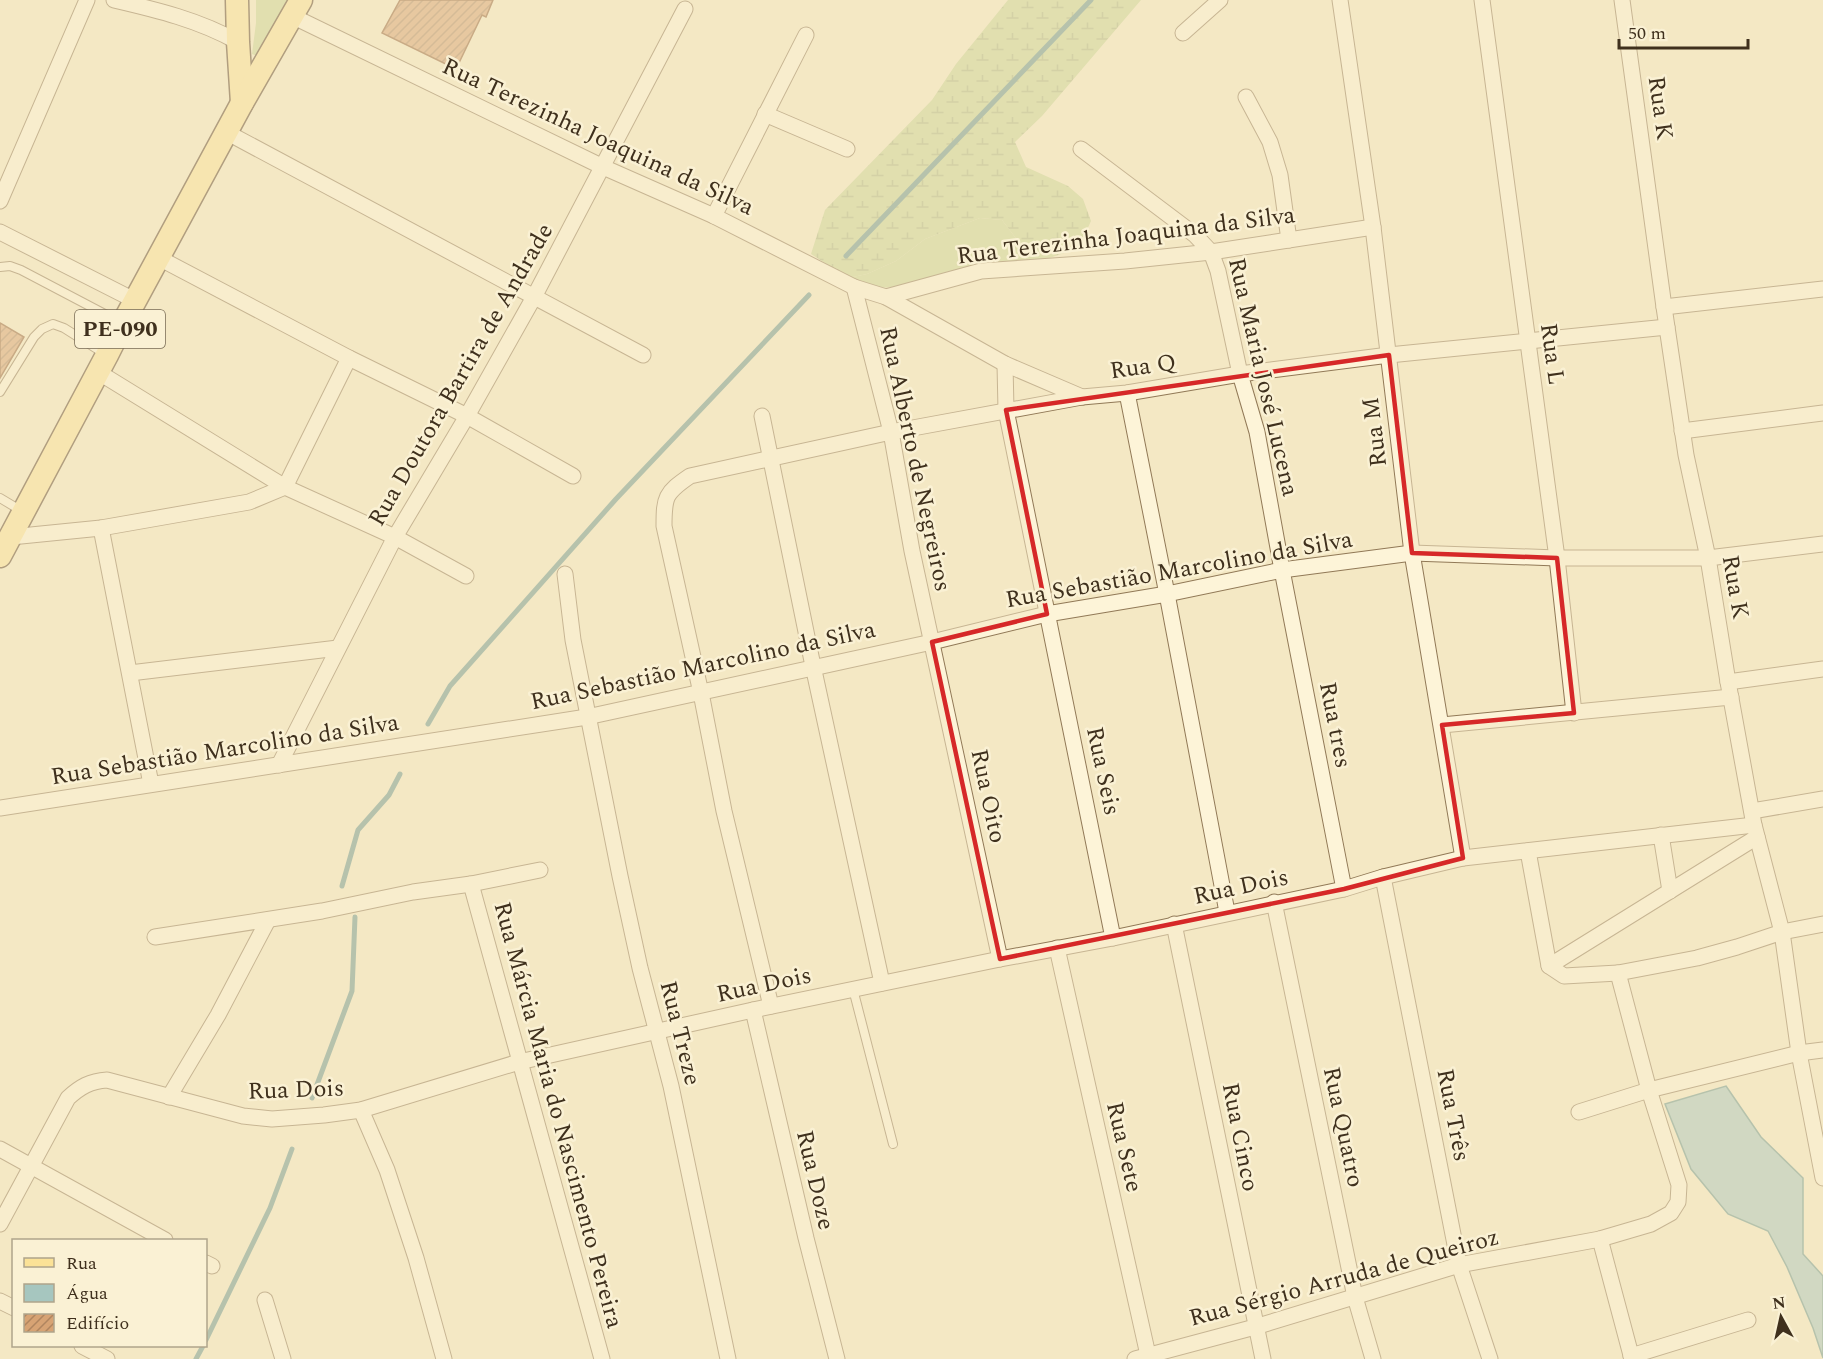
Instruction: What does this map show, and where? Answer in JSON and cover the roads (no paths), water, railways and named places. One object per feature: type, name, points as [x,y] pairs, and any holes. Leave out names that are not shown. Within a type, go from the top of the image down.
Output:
[{"type":"main road","points":[[237,0],[242,103]]},
{"type":"main road","name":"PE-090","points":[[0,556],[226,132],[296,8]]},
{"type":"street","points":[[0,201],[87,0]]},
{"type":"street","points":[[114,0],[188,19],[219,31],[238,42]]},
{"type":"street","points":[[1183,33],[1220,0]]},
{"type":"street","name":"Rua M","points":[[1340,0],[1373,227],[1412,553],[1463,858]]},
{"type":"street","name":"Rua L","points":[[1482,0],[1557,558],[1574,713]]},
{"type":"street","name":"Rua K","points":[[1622,0],[1682,431],[1708,558],[1729,689],[1755,824],[1782,932],[1799,1053],[1823,1178]]},
{"type":"street","name":"Rua Terezinha Joaquina da Silva","points":[[296,8],[603,167],[714,216],[854,287],[886,297],[1005,364],[1082,397]]},
{"type":"street","name":"Rua Doutora Bartira de Andrade","points":[[279,765],[395,537],[534,297],[685,9]]},
{"type":"street","points":[[714,216],[806,35]]},
{"type":"street","points":[[1246,96],[1270,142],[1277,164],[1289,240]]},
{"type":"street","points":[[765,114],[846,149]]},
{"type":"street","points":[[226,132],[643,355]]},
{"type":"street","name":"Rua Maria José Lucena","points":[[1081,149],[1172,216],[1211,252],[1218,271],[1240,374],[1257,432],[1282,570]]},
{"type":"street","name":"Rua Terezinha Joaquina da Silva","points":[[886,297],[981,271],[1125,261],[1211,252],[1373,227]]},
{"type":"street","points":[[0,232],[136,301]]},
{"type":"street","points":[[159,258],[349,358],[467,416],[573,476]]},
{"type":"street","name":"Rua Alberto de Negreiros","points":[[854,287],[891,432],[912,551],[932,642]]},
{"type":"street","points":[[1664,307],[1823,289]]},
{"type":"street","name":"Rua Q","points":[[701,693],[664,526],[664,504],[668,496],[673,488],[690,476],[891,432],[1082,397],[1127,393],[1240,374],[1389,356],[1667,327]]},
{"type":"street","points":[[11,537],[101,528],[249,502],[285,487],[349,358]]},
{"type":"street","points":[[103,364],[285,487],[395,537],[466,576]]},
{"type":"street","name":"Rua Seis","points":[[1005,364],[1006,410],[1113,938]]},
{"type":"street","points":[[1127,393],[1227,912]]},
{"type":"street","points":[[1682,431],[1823,412]]},
{"type":"street","points":[[762,416],[813,666],[882,983]]},
{"type":"street","points":[[101,528],[151,784]]},
{"type":"street","name":"Rua Sebastião Marcolino da Silva","points":[[0,808],[588,717],[813,666],[932,642],[1047,614],[1167,594],[1282,570],[1412,553],[1557,558],[1708,558],[1823,544]]},
{"type":"street","name":"Rua tres","points":[[1282,570],[1344,888]]},
{"type":"street","name":"Rua Treze","points":[[565,574],[573,640],[640,968],[670,1086],[729,1359]]},
{"type":"street","name":"Rua Oito","points":[[932,642],[1000,959]]},
{"type":"street","points":[[130,673],[338,648]]},
{"type":"street","points":[[1442,725],[1574,713],[1729,689],[1823,669]]},
{"type":"street","points":[[701,693],[724,810],[771,1006]]},
{"type":"street","name":"Rua Dois","points":[[32,1167],[68,1098],[79,1088],[94,1081],[107,1080],[243,1116],[272,1119],[361,1110],[519,1062],[771,1006],[1113,938],[1344,888],[1463,858],[1755,824],[1823,799]]},
{"type":"street","points":[[1549,966],[1670,891],[1755,824]]},
{"type":"street","points":[[1661,836],[1670,891]]},
{"type":"street","points":[[1528,851],[1549,966],[1564,976],[1618,973],[1697,958],[1782,932],[1823,924]]},
{"type":"street","points":[[155,937],[268,920],[540,870]]},
{"type":"street","name":"Rua Três","points":[[1383,877],[1459,1265],[1490,1359]]},
{"type":"street","name":"Rua Márcia Maria do Nascimento Pereira","points":[[471,884],[602,1359]]},
{"type":"street","name":"Rua Quatro","points":[[1274,902],[1355,1297],[1373,1359]]},
{"type":"street","points":[[169,1097],[218,1015],[268,920]]},
{"type":"street","name":"Rua Cinco","points":[[1174,924],[1263,1359]]},
{"type":"street","name":"Rua Sete","points":[[1057,948],[1141,1357]]},
{"type":"street","name":"Rua Sérgio Arruda de Queiroz","points":[[1141,1357],[1255,1327],[1459,1265],[1600,1239],[1651,1224],[1671,1213],[1678,1202],[1679,1185],[1649,1090],[1618,973]]},
{"type":"street","name":"Rua Doze","points":[[753,1010],[806,1238],[837,1359]]},
{"type":"street","points":[[1579,1112],[1649,1090],[1799,1053],[1823,1050]]},
{"type":"street","points":[[361,1110],[387,1170],[416,1258],[444,1359]]},
{"type":"street","points":[[0,1149],[163,1239]]},
{"type":"street","points":[[0,1224],[32,1167]]},
{"type":"street","points":[[1600,1239],[1632,1358],[1748,1320]]},
{"type":"street","points":[[265,1300],[283,1359]]},
{"type":"street","points":[[84,1347],[107,1359]]},
{"type":"lane","points":[[0,267],[10,266],[21,270],[123,323]]},
{"type":"lane","points":[[0,392],[34,337],[42,329],[53,324],[64,328],[103,364]]},
{"type":"lane","points":[[0,498],[24,512]]},
{"type":"lane","points":[[853,989],[893,1144]]},
{"type":"water","points":[[1726,1086],[1761,1137],[1803,1178],[1803,1254],[1823,1276],[1823,1358],[1787,1267],[1768,1231],[1728,1214],[1691,1169],[1665,1104]]},
{"type":"waterway","points":[[846,256],[1091,0]]},
{"type":"waterway","points":[[428,724],[450,686],[616,499],[809,295]]},
{"type":"waterway","points":[[342,886],[358,830],[389,795],[400,774]]},
{"type":"waterway","points":[[312,1098],[352,991],[355,917]]},
{"type":"waterway","points":[[207,1338],[270,1208],[292,1149]]},
{"type":"waterway","points":[[196,1359],[202,1347]]}]
